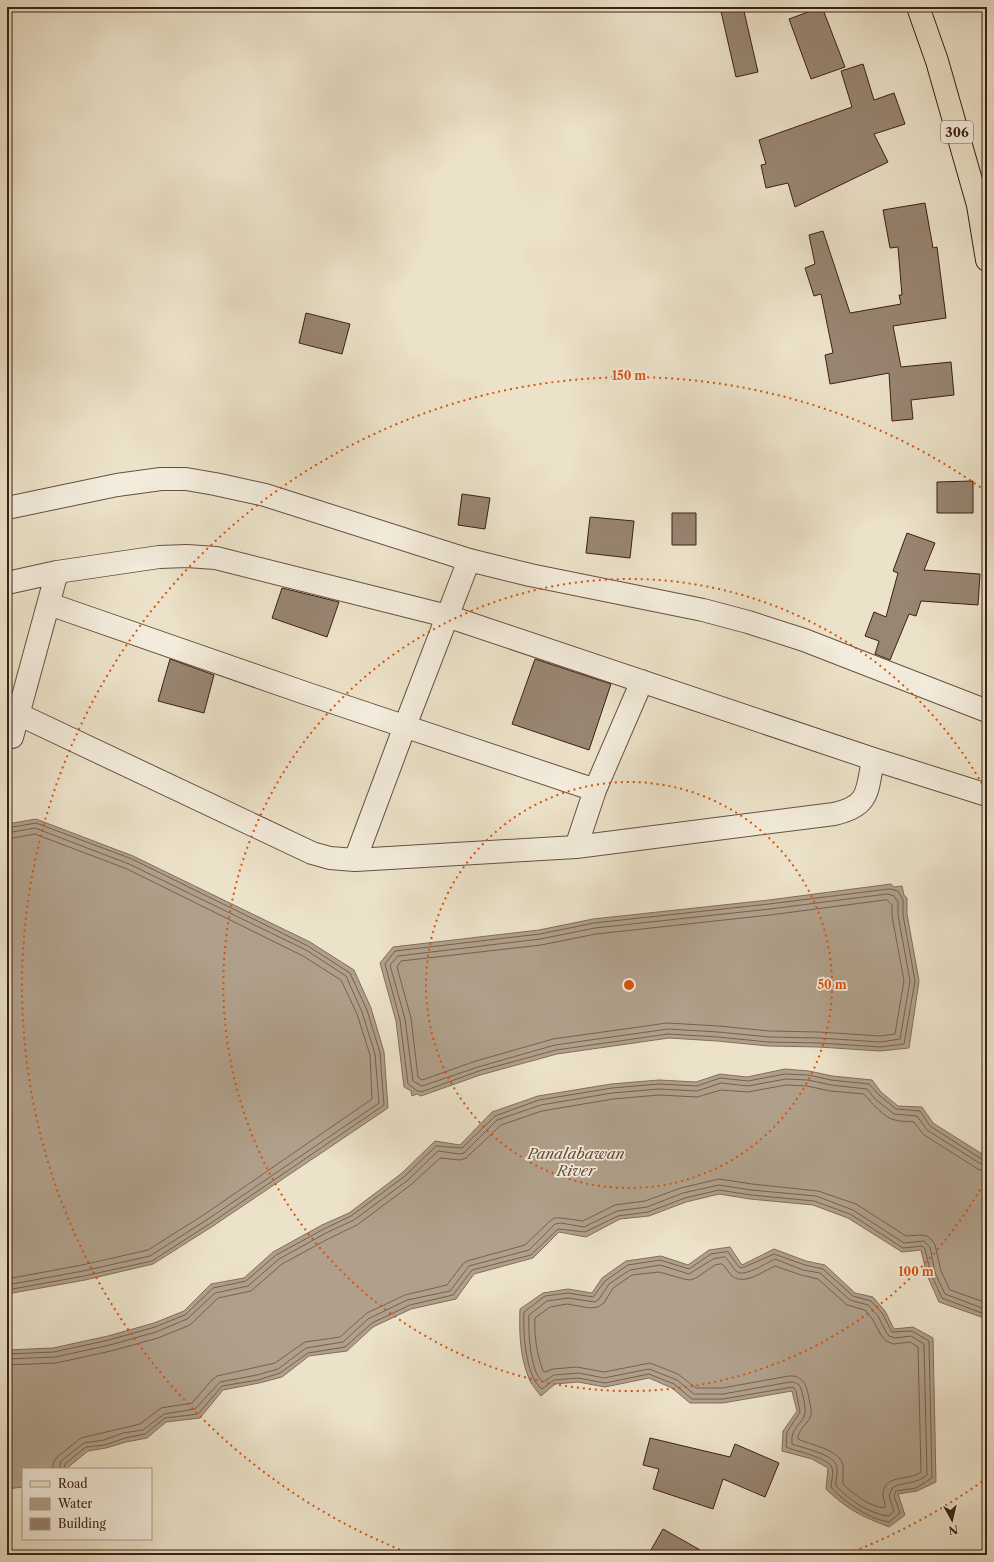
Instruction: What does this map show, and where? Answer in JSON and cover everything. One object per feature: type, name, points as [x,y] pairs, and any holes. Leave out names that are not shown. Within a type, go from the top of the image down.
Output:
[{"type":"main road","name":"306","points":[[918,7],[937,61],[978,205],[987,260]]},
{"type":"street","points":[[7,508],[117,485],[161,479],[186,479],[215,484],[265,495],[470,560],[530,575],[703,610],[748,622],[804,640],[987,711]]},
{"type":"street","points":[[7,583],[57,572],[159,557],[187,556],[216,558],[447,616],[873,760],[987,796]]},
{"type":"street","points":[[355,860],[404,726],[470,560]]},
{"type":"street","points":[[12,737],[57,572]]},
{"type":"street","points":[[49,604],[595,790]]},
{"type":"street","points":[[576,847],[595,790],[642,681]]},
{"type":"street","points":[[18,714],[312,853],[330,858],[355,860],[576,847],[846,811],[862,801],[867,794],[873,760]]},
{"type":"water","points":[[36,819],[133,856],[310,942],[354,970],[371,1008],[384,1052],[388,1108],[213,1226],[153,1264],[85,1280],[7,1294],[7,824]]},
{"type":"water","points":[[891,884],[894,887],[902,886],[904,895],[907,898],[907,914],[919,981],[909,1048],[880,1051],[819,1047],[768,1046],[669,1038],[557,1054],[480,1075],[421,1096],[417,1094],[412,1096],[411,1091],[404,1087],[396,1021],[380,963],[393,947],[539,930],[593,919],[769,900]]},
{"type":"water","name":"Panalabawan River","points":[[785,1069],[872,1080],[881,1092],[898,1106],[922,1107],[933,1123],[987,1157],[987,1319],[939,1302],[927,1275],[921,1250],[902,1252],[848,1218],[813,1205],[750,1199],[719,1194],[686,1202],[649,1216],[620,1219],[586,1237],[559,1232],[533,1258],[474,1274],[456,1299],[411,1309],[373,1327],[347,1351],[309,1356],[282,1377],[223,1390],[200,1418],[166,1422],[147,1438],[88,1451],[67,1468],[22,1468],[22,1487],[7,1489],[7,1350],[53,1348],[108,1336],[154,1323],[184,1311],[211,1284],[244,1278],[273,1252],[322,1225],[349,1213],[402,1173],[435,1141],[460,1145],[492,1112],[538,1096],[611,1084],[659,1080],[696,1082],[720,1074],[747,1077]]},
{"type":"water","points":[[730,1247],[742,1265],[774,1249],[806,1261],[825,1265],[855,1293],[873,1297],[885,1311],[894,1329],[913,1327],[933,1338],[936,1482],[917,1491],[898,1494],[905,1515],[889,1527],[855,1512],[826,1489],[828,1468],[812,1459],[782,1451],[783,1431],[797,1411],[792,1391],[723,1403],[690,1403],[672,1388],[649,1378],[605,1387],[578,1382],[555,1384],[541,1396],[530,1381],[522,1355],[520,1309],[543,1293],[568,1289],[592,1293],[602,1278],[626,1261],[661,1256],[688,1265],[709,1250]]},
{"type":"building","points":[[720,7],[743,7],[758,72],[736,77]]},
{"type":"building","points":[[822,7],[845,67],[811,79],[789,19]]},
{"type":"building","points":[[863,64],[874,100],[894,93],[905,124],[874,134],[888,162],[795,207],[788,183],[766,188],[761,165],[766,164],[759,140],[852,107],[841,71]]},
{"type":"building","points":[[925,203],[933,248],[937,247],[946,318],[893,326],[901,367],[951,362],[954,395],[911,400],[913,419],[892,421],[889,373],[830,384],[825,355],[833,353],[821,294],[814,296],[805,268],[815,264],[809,235],[823,231],[850,313],[901,304],[899,295],[902,295],[898,247],[890,248],[883,210]]},
{"type":"building","points":[[306,313],[350,324],[342,354],[299,343]]},
{"type":"building","points":[[973,481],[973,513],[937,513],[937,482]]},
{"type":"building","points":[[462,494],[490,498],[485,529],[458,525]]},
{"type":"building","points":[[672,513],[696,513],[696,545],[672,545]]},
{"type":"building","points":[[590,517],[634,521],[630,558],[586,553]]},
{"type":"building","points":[[907,533],[935,543],[924,570],[980,574],[978,605],[921,601],[916,616],[909,614],[890,660],[875,654],[879,641],[865,636],[874,612],[886,617],[898,573],[893,571]]},
{"type":"building","points":[[282,588],[339,602],[327,637],[272,618]]},
{"type":"building","points":[[170,659],[214,675],[204,713],[158,701]]},
{"type":"building","points":[[535,659],[611,684],[589,750],[512,724]]},
{"type":"building","points":[[650,1438],[730,1457],[735,1444],[779,1463],[765,1497],[723,1479],[713,1509],[653,1489],[659,1469],[643,1465]]},
{"type":"building","points":[[663,1529],[709,1555],[648,1555]]}]
